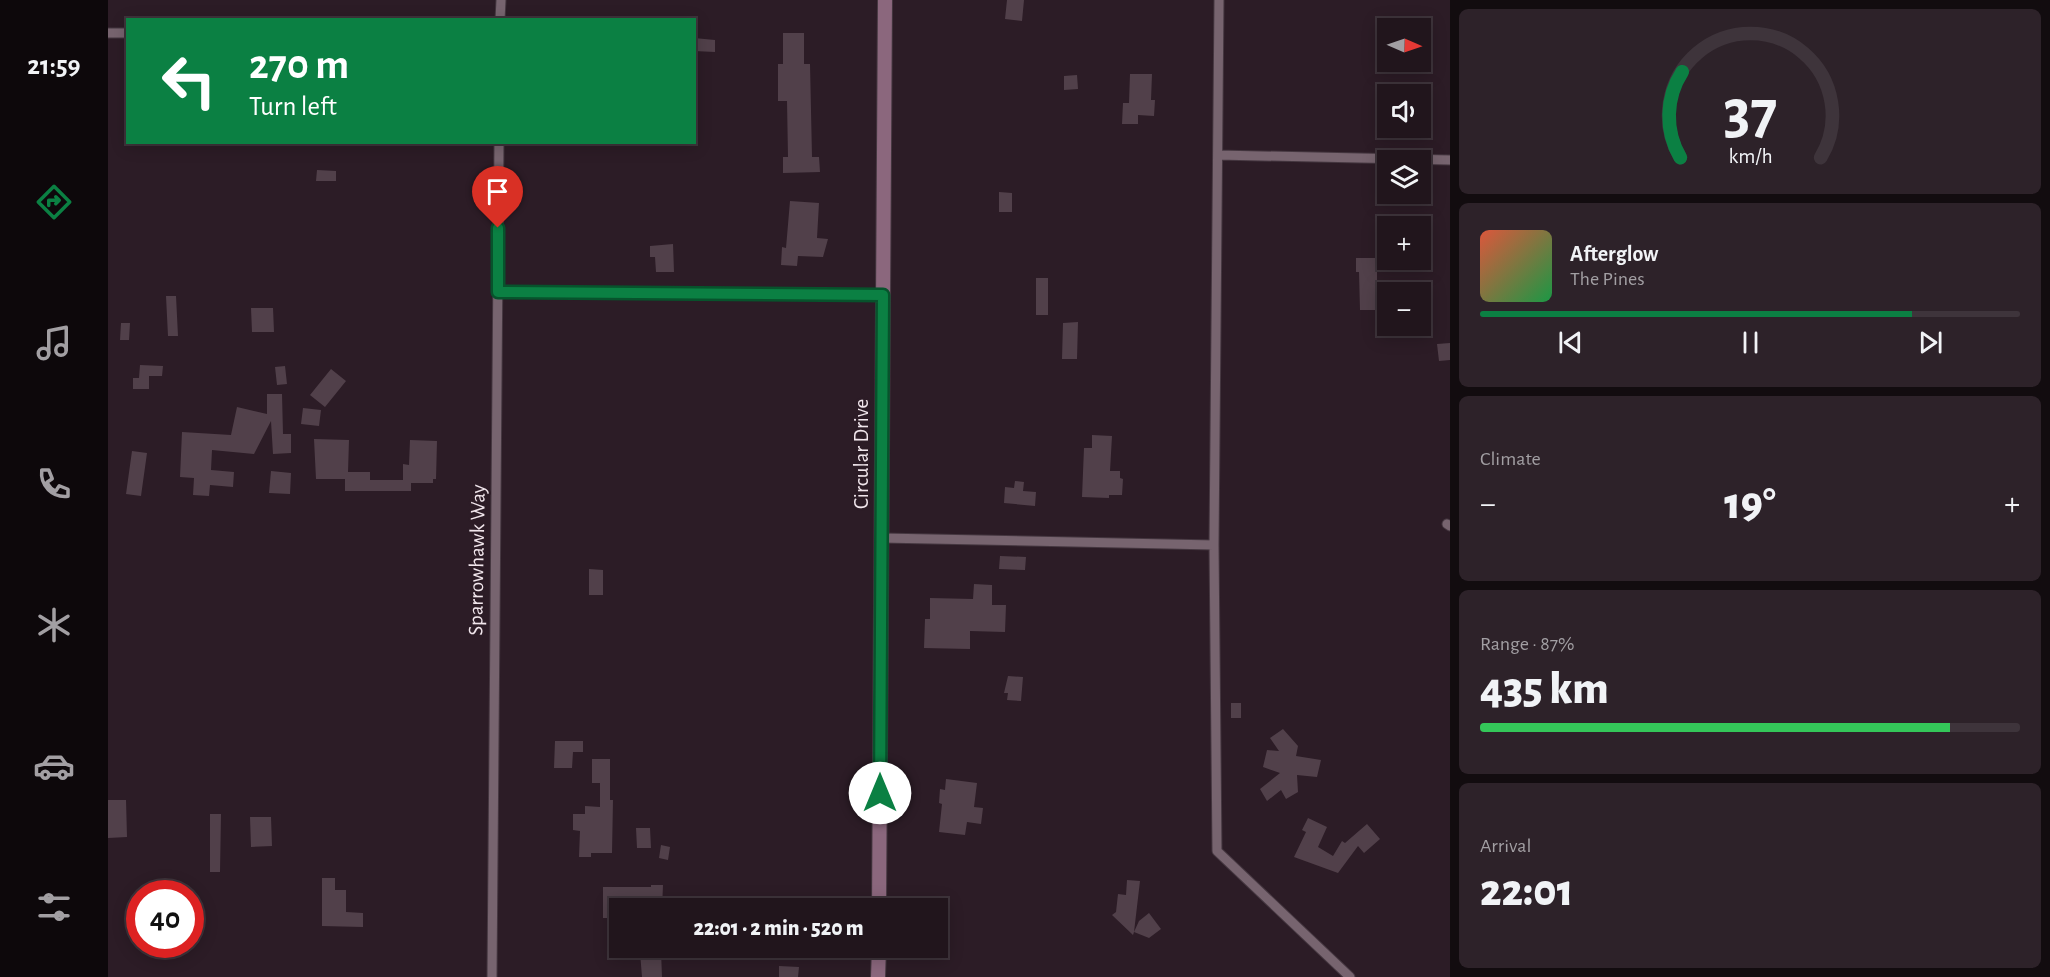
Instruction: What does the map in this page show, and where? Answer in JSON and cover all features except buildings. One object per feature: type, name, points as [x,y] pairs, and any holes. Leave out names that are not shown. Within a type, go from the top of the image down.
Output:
[{"type":"street","points":[[501,0],[501,18]]},
{"type":"street","name":"Circular Drive","points":[[879,898],[885,0]]},
{"type":"street","points":[[1219,0],[1214,545],[1217,851],[1350,977]]},
{"type":"street","points":[[108,33],[126,33]]},
{"type":"street","name":"Sparrowhawk Way","points":[[492,977],[499,144]]},
{"type":"street","points":[[1218,154],[1450,160]]},
{"type":"street","points":[[498,292],[883,295]]},
{"type":"street","points":[[882,538],[1214,545]]},
{"type":"street","points":[[878,977],[879,958]]},
{"type":"route","points":[[498,228],[498,292],[883,295],[880,793]]}]
